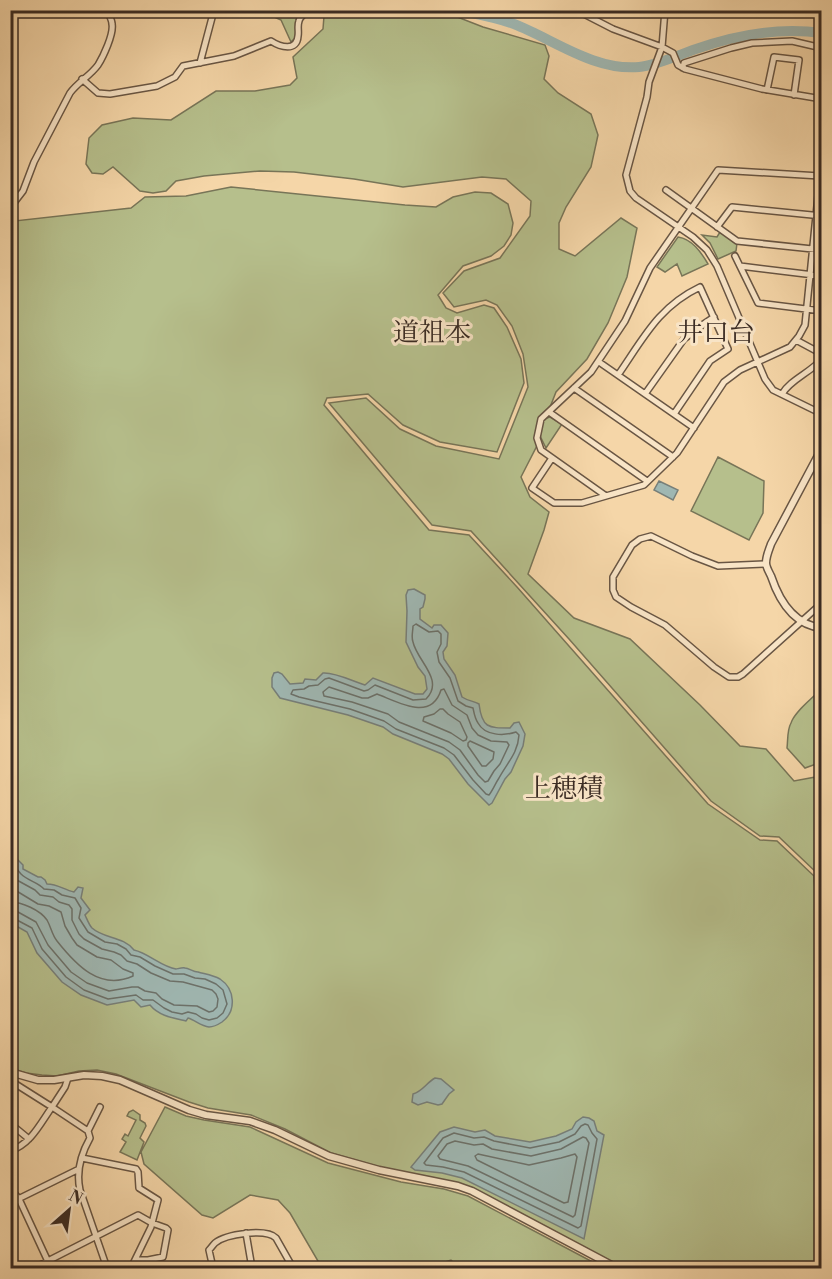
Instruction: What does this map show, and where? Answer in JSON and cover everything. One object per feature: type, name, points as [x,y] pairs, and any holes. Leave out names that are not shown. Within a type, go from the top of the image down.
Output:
[{"type":"street","points":[[10,213],[12,204],[23,191],[34,162],[70,93],[97,66],[112,32],[112,23],[107,10]]},
{"type":"street","points":[[200,63],[214,10]]},
{"type":"street","points":[[82,79],[98,93],[157,86],[175,76],[183,66],[234,56],[271,41],[280,46],[291,47],[296,45],[298,39],[300,18],[309,10]]},
{"type":"street","points":[[576,10],[613,29],[673,53],[681,66],[767,90],[822,99]]},
{"type":"street","points":[[665,10],[664,50],[650,82],[626,175],[630,191],[636,198],[693,237],[706,250],[717,266],[765,379],[774,390],[822,414]]},
{"type":"street","points":[[681,66],[684,63],[746,43],[792,41],[822,48]]},
{"type":"street","points":[[767,90],[774,57],[799,60],[794,95]]},
{"type":"street","points":[[552,458],[532,488],[554,502],[582,503],[606,496],[644,484],[673,457],[724,382],[740,370],[790,347],[805,325],[819,215],[821,176],[718,170],[650,268],[626,321],[591,372],[541,419],[537,438],[541,450],[606,496]]},
{"type":"street","points":[[666,190],[737,241],[822,250]]},
{"type":"street","points":[[717,227],[732,207],[819,215]]},
{"type":"street","points":[[735,256],[758,303],[822,310]]},
{"type":"street","points":[[740,266],[822,276]]},
{"type":"street","points":[[618,375],[657,318],[672,303],[700,287],[728,349],[710,361],[674,414]]},
{"type":"street","points":[[645,394],[684,339],[714,317]]},
{"type":"street","points":[[796,340],[822,354]]},
{"type":"street","points":[[782,394],[786,388],[815,367],[822,359]]},
{"type":"street","points":[[598,362],[694,428]]},
{"type":"street","points":[[574,388],[673,457]]},
{"type":"street","points":[[549,412],[647,481]]},
{"type":"street","points":[[822,448],[771,544],[766,564],[776,592],[787,608],[801,621],[822,628]]},
{"type":"street","points":[[766,564],[718,566],[651,536],[639,539],[632,545],[613,577],[613,590],[616,597],[665,625],[714,667],[729,676],[738,677],[822,603]]},
{"type":"street","points":[[10,1072],[38,1080],[84,1075],[120,1080],[189,1110],[250,1121],[275,1130],[329,1156],[379,1170],[458,1186],[472,1191],[617,1269]]},
{"type":"street","points":[[10,1151],[22,1147],[29,1139],[65,1087],[68,1078]]},
{"type":"street","points":[[10,1083],[14,1083],[88,1131],[90,1138],[84,1149],[78,1182],[107,1269]]},
{"type":"street","points":[[88,1131],[100,1107]]},
{"type":"street","points":[[12,1125],[29,1139]]},
{"type":"street","points":[[82,1158],[136,1169],[139,1188],[158,1200],[152,1227],[131,1269]]},
{"type":"street","points":[[10,1203],[79,1170]]},
{"type":"street","points":[[10,1188],[19,1199],[51,1269]]},
{"type":"street","points":[[34,1269],[138,1215],[168,1230],[163,1257],[135,1260]]},
{"type":"street","points":[[246,1233],[252,1269]]},
{"type":"street","points":[[213,1269],[209,1250],[217,1241],[246,1233],[265,1233],[276,1238],[291,1268]]},
{"type":"green space","points":[[272,11],[305,11],[299,15],[300,33],[291,42],[281,20],[272,16]]},
{"type":"green space","points":[[309,11],[442,11],[483,27],[545,45],[549,56],[544,79],[558,93],[591,114],[598,135],[591,167],[566,207],[559,223],[559,249],[575,256],[621,218],[637,228],[627,277],[608,323],[587,359],[556,392],[547,415],[547,418],[550,417],[562,424],[546,448],[541,438],[521,477],[530,497],[549,512],[528,574],[574,618],[630,639],[740,746],[766,749],[794,781],[821,776],[821,903],[818,874],[779,837],[760,836],[711,801],[471,531],[432,525],[329,403],[366,398],[400,429],[436,446],[499,459],[528,387],[523,354],[512,326],[497,305],[486,300],[454,307],[443,293],[464,271],[500,258],[530,216],[531,201],[506,179],[482,177],[403,187],[294,172],[260,171],[176,181],[166,191],[153,193],[140,191],[113,167],[103,174],[92,173],[86,164],[89,138],[102,125],[133,118],[171,120],[216,91],[255,91],[290,85],[297,78],[293,57],[323,29],[324,16]]},
{"type":"green space","points":[[231,187],[436,207],[453,197],[475,192],[491,193],[508,204],[513,223],[511,235],[504,246],[491,256],[463,266],[438,295],[446,308],[457,313],[484,305],[494,308],[507,327],[521,359],[524,383],[497,452],[440,442],[403,425],[368,394],[327,398],[324,405],[429,530],[469,535],[708,804],[760,840],[777,841],[814,876],[816,905],[822,907],[821,1268],[622,1268],[478,1191],[461,1184],[380,1167],[331,1153],[285,1129],[251,1115],[208,1108],[116,1074],[97,1070],[57,1076],[26,1073],[11,1068],[11,210],[15,212],[15,221],[131,208],[145,197],[186,196]]},
{"type":"green space","points":[[720,232],[737,243],[736,251],[718,259],[710,243],[702,235],[717,237]]},
{"type":"green space","points":[[678,237],[692,243],[708,264],[682,276],[677,264],[665,272],[657,267]]},
{"type":"green space","points":[[718,457],[764,481],[763,513],[749,540],[691,511]]},
{"type":"green space","points":[[821,689],[821,754],[819,763],[805,768],[787,748],[789,729],[796,714]]},
{"type":"green space","points":[[165,1107],[186,1116],[250,1127],[328,1163],[468,1196],[604,1268],[454,1268],[451,1260],[426,1268],[322,1268],[290,1213],[278,1200],[250,1195],[213,1218],[202,1215],[144,1164],[141,1152]]},
{"type":"green space","points":[[133,1110],[140,1115],[140,1120],[146,1126],[140,1138],[144,1142],[137,1160],[120,1152],[126,1142],[122,1139],[125,1134],[128,1136],[136,1120],[127,1116]]},
{"type":"water","points":[[659,481],[678,490],[673,500],[654,490]]},
{"type":"water","points":[[414,589],[425,595],[423,607],[420,609],[420,619],[432,628],[434,625],[441,625],[448,633],[447,646],[443,652],[444,659],[455,675],[462,697],[479,704],[482,718],[487,725],[496,728],[510,728],[514,723],[519,722],[525,734],[523,746],[511,772],[489,805],[442,754],[393,734],[383,727],[348,715],[280,698],[272,687],[274,673],[278,672],[290,684],[303,683],[305,679],[316,680],[323,673],[328,673],[365,685],[373,678],[415,694],[423,694],[427,689],[425,676],[406,642],[406,595],[408,590]]},
{"type":"water","points":[[11,846],[15,857],[23,865],[23,869],[41,877],[47,884],[74,892],[78,887],[83,888],[81,898],[90,910],[85,915],[91,927],[97,932],[124,942],[134,950],[171,968],[187,968],[220,979],[229,988],[231,994],[232,1006],[227,1017],[211,1027],[188,1018],[186,1021],[166,1016],[150,1005],[141,1007],[134,1000],[107,1005],[81,995],[62,982],[37,953],[27,932],[11,923]]},
{"type":"water","points":[[435,1078],[441,1079],[454,1090],[442,1104],[427,1102],[418,1105],[412,1102],[413,1094]]},
{"type":"water","points":[[583,1117],[594,1121],[597,1131],[604,1135],[584,1239],[462,1178],[415,1170],[411,1167],[440,1132],[454,1127],[475,1132],[485,1130],[495,1136],[530,1142],[556,1136],[572,1129]]},
{"type":"waterway","points":[[457,10],[514,24],[574,53],[622,67],[653,64],[742,36],[790,31],[822,33]]},
{"type":"district","name":"道祖本","points":[[432,333]]},
{"type":"district","name":"井口台","points":[[716,333]]},
{"type":"district","name":"上穂積","points":[[564,789]]}]
